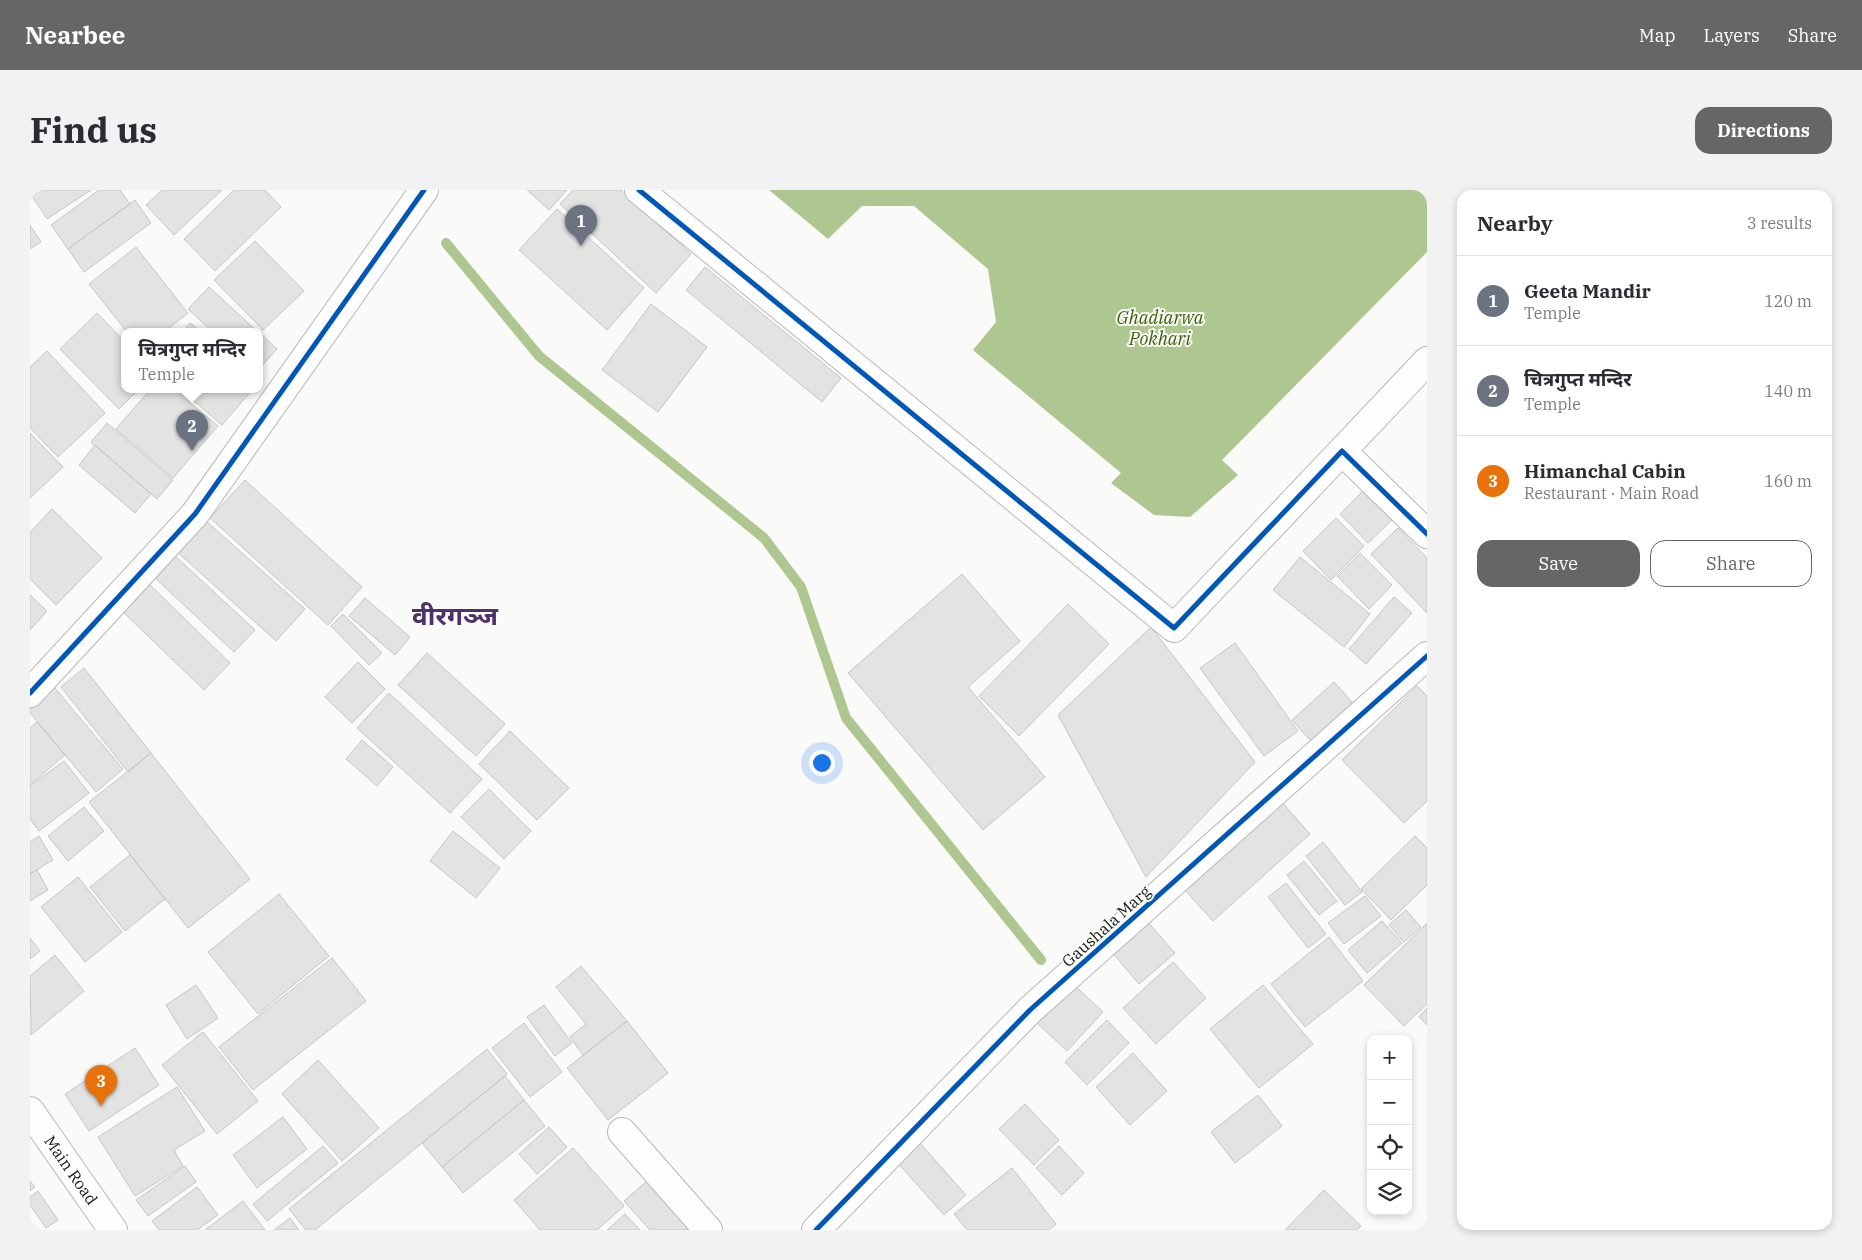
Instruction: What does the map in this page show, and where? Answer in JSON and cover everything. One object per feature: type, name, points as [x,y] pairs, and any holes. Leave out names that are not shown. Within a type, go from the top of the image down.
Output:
[{"type":"street","points":[[30,693],[195,514],[424,190]]},
{"type":"street","points":[[639,190],[1174,628],[1427,361]]},
{"type":"street","points":[[1342,451],[1427,534]]},
{"type":"street","name":"Gaushala Marg","points":[[816,1230],[1030,1010],[1427,656]]},
{"type":"street","name":"Main Road","points":[[30,1110],[113,1230]]},
{"type":"street","points":[[622,1132],[708,1230]]},
{"type":"water","name":"Ghadiarwa Pokhari","points":[[769,190],[1427,190],[1427,252],[1222,460],[1238,475],[1190,517],[1154,515],[1111,483],[1121,473],[973,350],[996,322],[988,269],[914,206],[862,206],[828,239]]},
{"type":"building","points":[[30,190],[91,190],[47,219],[30,193]]},
{"type":"building","points":[[99,190],[120,190],[130,204],[68,249],[51,225]]},
{"type":"building","points":[[162,190],[222,190],[174,235],[146,205]]},
{"type":"building","points":[[234,190],[265,190],[281,207],[215,271],[184,239]]},
{"type":"building","points":[[527,190],[567,190],[549,210]]},
{"type":"building","points":[[573,190],[621,190],[691,254],[656,293],[560,204]]},
{"type":"building","points":[[135,200],[151,223],[84,272],[68,249]]},
{"type":"building","points":[[557,209],[644,288],[607,330],[519,250]]},
{"type":"building","points":[[30,225],[41,242],[30,249]]},
{"type":"building","points":[[255,241],[304,291],[263,330],[214,280]]},
{"type":"building","points":[[136,247],[188,313],[169,328],[124,328],[89,284]]},
{"type":"building","points":[[705,267],[841,378],[822,402],[686,290]]},
{"type":"building","points":[[209,287],[254,328],[209,328],[188,309]]},
{"type":"building","points":[[651,304],[707,347],[658,412],[602,370]]},
{"type":"building","points":[[97,313],[121,338],[121,393],[135,393],[119,409],[60,349]]},
{"type":"building","points":[[190,323],[197,328],[186,328]]},
{"type":"building","points":[[263,336],[277,349],[263,365]]},
{"type":"building","points":[[47,351],[105,413],[58,457],[30,428],[30,367]]},
{"type":"building","points":[[147,393],[179,393],[218,426],[173,478],[116,429]]},
{"type":"building","points":[[185,393],[249,393],[222,425]]},
{"type":"building","points":[[107,423],[173,480],[157,499],[91,442]]},
{"type":"building","points":[[30,433],[63,467],[30,498]]},
{"type":"building","points":[[95,445],[151,494],[135,513],[79,465]]},
{"type":"building","points":[[245,480],[362,587],[328,625],[210,518]]},
{"type":"building","points":[[1363,491],[1392,520],[1368,543],[1340,514]]},
{"type":"building","points":[[52,509],[102,558],[56,605],[30,579],[30,532]]},
{"type":"building","points":[[1336,518],[1364,546],[1331,580],[1303,551]]},
{"type":"building","points":[[205,520],[305,609],[276,641],[176,551]]},
{"type":"building","points":[[1398,528],[1427,558],[1427,613],[1371,554]]},
{"type":"building","points":[[1360,553],[1392,585],[1369,609],[1337,576]]},
{"type":"building","points":[[174,555],[255,630],[234,652],[154,577]]},
{"type":"building","points":[[1300,557],[1370,614],[1344,647],[1273,590]]},
{"type":"building","points":[[962,574],[1020,641],[968,687],[1045,777],[983,830],[848,673]]},
{"type":"building","points":[[147,582],[230,663],[204,690],[120,609]]},
{"type":"building","points":[[30,595],[47,611],[30,630]]},
{"type":"building","points":[[1394,597],[1412,613],[1366,664],[1349,649]]},
{"type":"building","points":[[365,598],[410,637],[395,655],[349,616]]},
{"type":"building","points":[[1068,604],[1109,644],[1019,736],[979,696]]},
{"type":"building","points":[[343,614],[382,653],[369,665],[331,626]]},
{"type":"building","points":[[1151,627],[1255,762],[1146,877],[1058,715]]},
{"type":"building","points":[[1235,643],[1298,731],[1264,756],[1200,668]]},
{"type":"building","points":[[427,653],[505,724],[476,756],[398,685]]},
{"type":"building","points":[[358,662],[385,689],[352,723],[325,697]]},
{"type":"building","points":[[84,668],[151,753],[128,772],[61,687]]},
{"type":"building","points":[[1334,682],[1359,710],[1317,748],[1292,720]]},
{"type":"building","points":[[1417,686],[1427,696],[1427,801],[1404,823],[1342,760]]},
{"type":"building","points":[[54,687],[123,769],[96,792],[30,713],[30,707]]},
{"type":"building","points":[[389,693],[482,779],[450,813],[357,728]]},
{"type":"building","points":[[37,722],[65,755],[30,785],[30,728]]},
{"type":"building","points":[[510,731],[569,788],[537,820],[479,764]]},
{"type":"building","points":[[362,740],[393,767],[377,786],[346,759]]},
{"type":"building","points":[[151,753],[250,879],[188,928],[89,802]]},
{"type":"building","points":[[64,761],[89,793],[39,831],[30,819],[30,786]]},
{"type":"building","points":[[489,789],[531,831],[504,859],[461,817]]},
{"type":"building","points":[[1280,800],[1310,834],[1213,921],[1183,888]]},
{"type":"building","points":[[84,807],[104,831],[68,861],[48,836]]},
{"type":"building","points":[[453,831],[500,868],[476,898],[430,861]]},
{"type":"building","points":[[39,836],[53,860],[30,874],[30,842]]},
{"type":"building","points":[[1415,836],[1427,848],[1427,885],[1391,920],[1361,889]]},
{"type":"building","points":[[1323,842],[1362,892],[1345,905],[1306,856]]},
{"type":"building","points":[[130,855],[165,899],[125,931],[90,887]]},
{"type":"building","points":[[1304,861],[1337,901],[1319,915],[1287,875]]},
{"type":"building","points":[[37,870],[48,890],[30,901],[30,874]]},
{"type":"building","points":[[78,877],[122,932],[85,962],[41,907]]},
{"type":"building","points":[[1286,883],[1326,934],[1308,948],[1268,897]]},
{"type":"building","points":[[279,894],[329,956],[258,1014],[208,952]]},
{"type":"building","points":[[1365,896],[1381,916],[1344,944],[1328,923]]},
{"type":"building","points":[[1406,910],[1421,927],[1404,942],[1389,925]]},
{"type":"building","points":[[1147,921],[1175,953],[1139,984],[1111,951]]},
{"type":"building","points":[[1382,921],[1402,943],[1367,973],[1348,950]]},
{"type":"building","points":[[1427,923],[1427,1004],[1404,1026],[1364,985]]},
{"type":"building","points":[[1329,937],[1363,981],[1305,1027],[1271,984]]},
{"type":"building","points":[[30,938],[40,951],[30,959]]},
{"type":"building","points":[[55,955],[84,991],[31,1035],[30,976]]},
{"type":"building","points":[[332,958],[366,1001],[253,1090],[219,1047]]},
{"type":"building","points":[[1173,962],[1206,998],[1156,1044],[1123,1008]]},
{"type":"building","points":[[581,966],[627,1021],[583,1055],[570,1037],[586,1024],[556,987]]},
{"type":"building","points":[[1073,984],[1103,1012],[1067,1051],[1037,1023]]},
{"type":"building","points":[[196,985],[218,1018],[187,1039],[166,1005]]},
{"type":"building","points":[[1263,985],[1313,1044],[1259,1088],[1210,1029]]},
{"type":"building","points":[[544,1005],[572,1043],[555,1056],[527,1017]]},
{"type":"building","points":[[1427,1008],[1427,1025],[1419,1017]]},
{"type":"building","points":[[1107,1020],[1129,1043],[1087,1085],[1065,1062]]},
{"type":"building","points":[[627,1021],[668,1073],[608,1120],[567,1068]]},
{"type":"building","points":[[524,1023],[562,1072],[530,1097],[492,1048]]},
{"type":"building","points":[[203,1032],[258,1101],[217,1134],[162,1065]]},
{"type":"building","points":[[135,1048],[159,1085],[89,1131],[65,1094]]},
{"type":"building","points":[[487,1049],[507,1074],[315,1230],[306,1230],[289,1209]]},
{"type":"building","points":[[1133,1053],[1167,1091],[1130,1125],[1096,1087]]},
{"type":"building","points":[[318,1060],[379,1128],[342,1161],[282,1094]]},
{"type":"building","points":[[505,1076],[524,1100],[442,1167],[422,1143]]},
{"type":"building","points":[[177,1087],[205,1131],[174,1150],[183,1166],[135,1196],[98,1137]]},
{"type":"building","points":[[1258,1095],[1282,1126],[1235,1163],[1211,1132]]},
{"type":"building","points":[[524,1100],[545,1126],[463,1193],[442,1167]]},
{"type":"building","points":[[1025,1104],[1059,1140],[1034,1165],[999,1129]]},
{"type":"building","points":[[283,1117],[307,1149],[257,1188],[233,1155]]},
{"type":"building","points":[[549,1127],[567,1147],[537,1174],[519,1154]]},
{"type":"building","points":[[919,1142],[966,1195],[944,1215],[897,1162]]},
{"type":"building","points":[[323,1146],[338,1163],[267,1221],[253,1204]]},
{"type":"building","points":[[1059,1146],[1084,1173],[1062,1195],[1036,1168]]},
{"type":"building","points":[[573,1148],[624,1206],[597,1230],[540,1230],[514,1200]]},
{"type":"building","points":[[185,1166],[196,1182],[148,1216],[136,1200]]},
{"type":"building","points":[[1012,1168],[1056,1224],[1049,1230],[967,1230],[954,1214]]},
{"type":"building","points":[[648,1180],[692,1230],[650,1230],[624,1201]]},
{"type":"building","points":[[30,1181],[35,1187],[30,1191]]},
{"type":"building","points":[[197,1187],[218,1215],[197,1230],[159,1230],[152,1221]]},
{"type":"building","points":[[1324,1190],[1361,1226],[1357,1230],[1285,1230]]},
{"type":"building","points":[[38,1191],[58,1220],[46,1228],[30,1205],[30,1197]]},
{"type":"building","points":[[243,1201],[265,1230],[205,1230]]},
{"type":"building","points":[[625,1214],[640,1230],[607,1230]]},
{"type":"building","points":[[290,1218],[299,1230],[274,1230]]},
{"type":"waterway","points":[[446,243],[539,356],[764,538],[801,587],[846,718],[1041,960]]},
{"type":"cycle path","points":[[30,693],[195,514],[424,190]]},
{"type":"cycle path","points":[[639,190],[1174,628],[1342,451],[1427,534]]},
{"type":"cycle path","points":[[816,1230],[1030,1010],[1427,656]]},
{"type":"place","name":"Geeta Mandir","points":[[581,246]]},
{"type":"place","name":"चित्रगुप्त मन्दिर","points":[[192,451]]},
{"type":"place","name":"Himanchal Cabin","points":[[101,1106]]},
{"type":"district","name":"वीरगञ्ज","points":[[455,615]]}]
